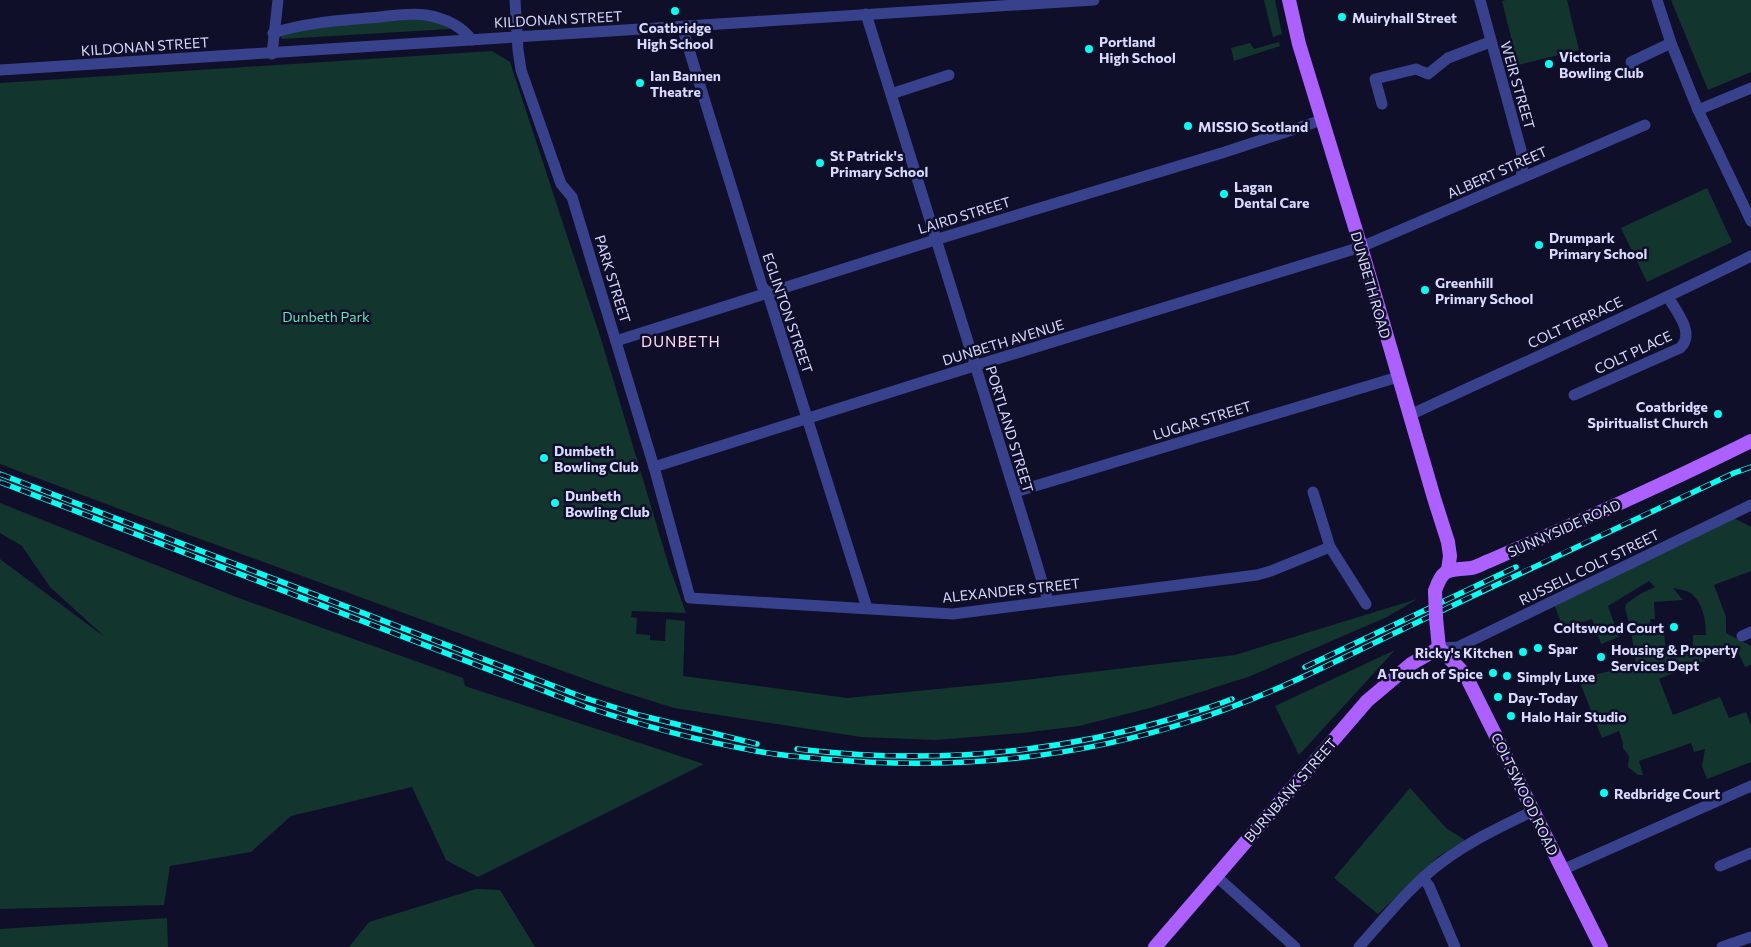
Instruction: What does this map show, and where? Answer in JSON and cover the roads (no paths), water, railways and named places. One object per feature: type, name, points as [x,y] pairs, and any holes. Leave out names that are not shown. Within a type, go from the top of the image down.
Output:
[{"type":"main road","name":"DUNBETH ROAD","points":[[1289,0],[1299,44],[1448,542],[1450,556],[1448,570]]},
{"type":"main road","name":"SUNNYSIDE ROAD","points":[[1448,570],[1474,567],[1489,561],[1680,477],[1751,441]]},
{"type":"main road","points":[[1439,648],[1435,591],[1439,579],[1448,570]]},
{"type":"main road","name":"COLTSWOOD ROAD","points":[[1439,648],[1467,678],[1601,947]]},
{"type":"main road","name":"BURNBANK STREET","points":[[1155,947],[1366,701],[1411,664],[1439,648]]},
{"type":"street","points":[[272,54],[278,0]]},
{"type":"street","name":"PARK STREET","points":[[515,0],[521,70],[561,184],[572,197],[654,467],[690,598]]},
{"type":"street","name":"KILDONAN STREET","points":[[0,70],[1094,0]]},
{"type":"street","name":"WEIR STREET","points":[[1480,0],[1521,150],[1523,165],[1521,178]]},
{"type":"street","points":[[1657,0],[1671,43],[1698,110],[1751,221]]},
{"type":"street","name":"PORTLAND STREET","points":[[866,14],[938,239],[1048,602]]},
{"type":"street","points":[[274,33],[348,20],[425,15],[455,24],[466,32],[472,40]]},
{"type":"street","name":"EGLINTON STREET","points":[[682,27],[762,286],[768,294],[867,608]]},
{"type":"street","points":[[1382,104],[1375,79],[1416,69],[1428,74],[1448,58],[1490,42]]},
{"type":"street","points":[[1635,72],[1631,62],[1671,43]]},
{"type":"street","points":[[891,94],[949,75]]},
{"type":"street","points":[[1698,110],[1751,88]]},
{"type":"street","name":"LAIRD STREET","points":[[616,341],[1322,120]]},
{"type":"street","name":"ALBERT STREET","points":[[1361,247],[1645,125]]},
{"type":"street","name":"DUNBETH AVENUE","points":[[654,467],[1361,247]]},
{"type":"street","name":"COLT TERRACE","points":[[1410,415],[1668,297],[1751,256]]},
{"type":"street","name":"COLT PLACE","points":[[1574,395],[1684,345],[1687,335],[1686,328],[1668,297]]},
{"type":"street","name":"LUGAR STREET","points":[[1014,492],[1398,377]]},
{"type":"street","points":[[1313,492],[1330,547],[1366,604]]},
{"type":"street","name":"RUSSELL COLT STREET","points":[[1439,648],[1458,647],[1751,506]]},
{"type":"street","name":"ALEXANDER STREET","points":[[690,598],[953,614],[1257,575],[1330,547]]},
{"type":"street","points":[[1562,870],[1751,786]]},
{"type":"street","points":[[1359,947],[1423,878],[1442,861],[1533,811]]},
{"type":"street","points":[[1720,866],[1751,853]]},
{"type":"street","points":[[1216,876],[1295,947]]},
{"type":"street","points":[[1423,878],[1429,886],[1455,947]]},
{"type":"street","points":[[1722,947],[1751,936]]},
{"type":"railway","points":[[0,482],[586,707],[627,720],[688,737],[769,753],[869,762],[915,763],[961,762],[1051,754],[1141,736],[1215,713],[1274,690],[1616,528],[1734,473],[1751,467]]},
{"type":"railway","points":[[0,474],[585,698],[639,715],[757,744]]},
{"type":"railway","points":[[1305,667],[1516,567]]},
{"type":"railway","points":[[797,749],[891,756],[938,756],[1032,748],[1079,741],[1125,731],[1232,699]]},
{"type":"place","name":"Coatbridge High School","points":[[675,11]]},
{"type":"place","name":"Muiryhall Street","points":[[1342,17]]},
{"type":"place","name":"Portland High School","points":[[1089,49]]},
{"type":"place","name":"Victoria Bowling Club","points":[[1549,64]]},
{"type":"place","name":"Ian Bannen Theatre","points":[[640,83]]},
{"type":"place","name":"MISSIO Scotland","points":[[1188,126]]},
{"type":"place","name":"St Patrick's Primary School","points":[[820,163]]},
{"type":"place","name":"Lagan Dental Care","points":[[1224,194]]},
{"type":"place","name":"Drumpark Primary School","points":[[1539,245]]},
{"type":"place","name":"Greenhill Primary School","points":[[1425,290]]},
{"type":"place","name":"Coatbridge Spiritualist Church","points":[[1718,414]]},
{"type":"place","name":"Dumbeth Bowling Club","points":[[544,458]]},
{"type":"place","name":"Dunbeth Bowling Club","points":[[555,503]]},
{"type":"place","name":"Coltswood Court","points":[[1674,627]]},
{"type":"place","name":"Spar","points":[[1538,648]]},
{"type":"place","name":"Ricky's Kitchen","points":[[1523,652]]},
{"type":"place","name":"Housing & Property Services Dept","points":[[1601,657]]},
{"type":"place","name":"A Touch of Spice","points":[[1493,673]]},
{"type":"place","name":"Simply Luxe","points":[[1507,676]]},
{"type":"place","name":"Day-Today","points":[[1498,697]]},
{"type":"place","name":"Halo Hair Studio","points":[[1511,716]]},
{"type":"place","name":"Redbridge Court","points":[[1604,793]]},
{"type":"district","name":"DUNBETH","points":[[681,341]]},
{"type":"park label","name":"Dunbeth Park","points":[[326,316]]}]
